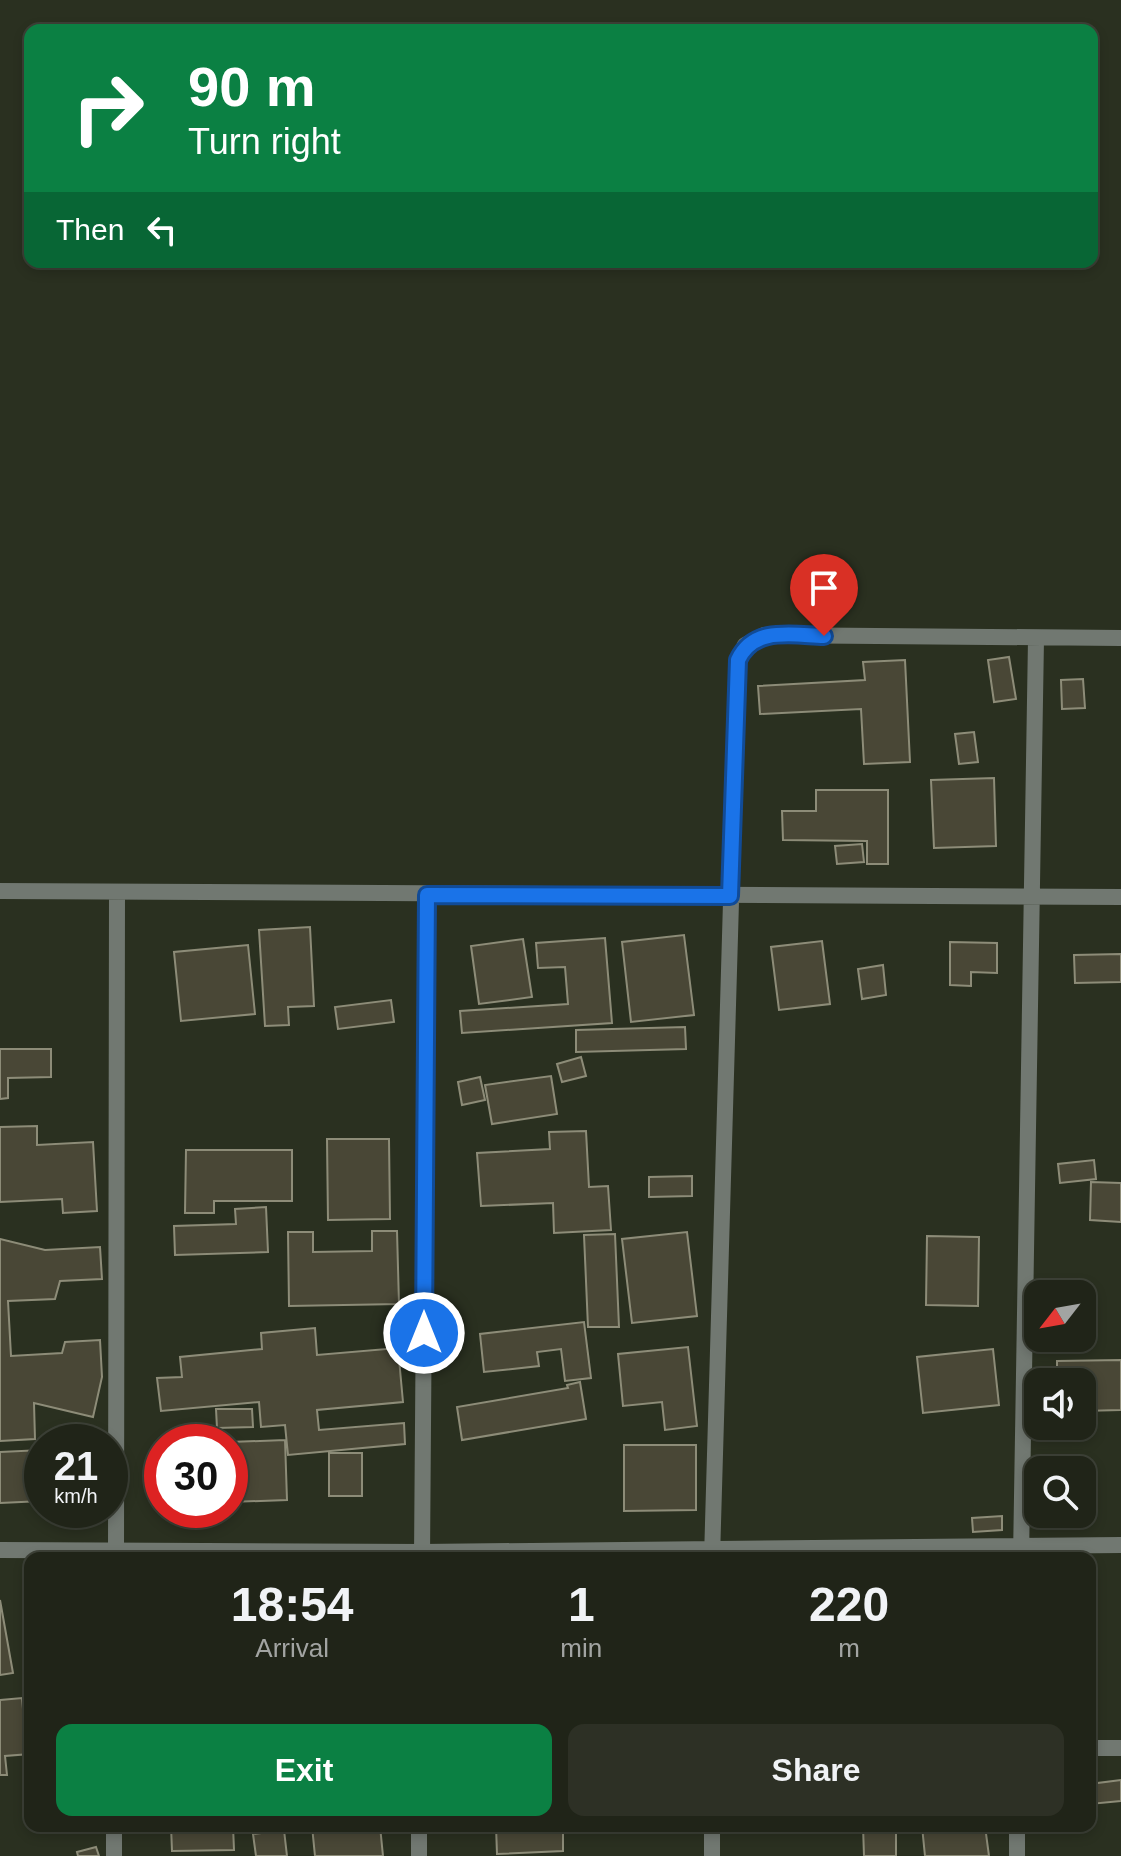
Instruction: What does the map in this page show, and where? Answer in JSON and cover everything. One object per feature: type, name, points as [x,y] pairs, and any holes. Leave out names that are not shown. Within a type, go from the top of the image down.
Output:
[{"type":"street","points":[[712,1552],[738,660],[745,645],[764,635],[1121,638]]},
{"type":"street","points":[[1021,1551],[1036,639]]},
{"type":"street","points":[[0,891],[1121,897]]},
{"type":"street","points":[[116,1552],[117,892]]},
{"type":"street","points":[[422,1552],[427,895]]},
{"type":"street","points":[[866,1552],[1021,1551],[1121,1545]]},
{"type":"street","points":[[0,1550],[46,1552]]},
{"type":"street","points":[[1096,1748],[1121,1748]]},
{"type":"street","points":[[114,1832],[114,1856]]},
{"type":"street","points":[[419,1832],[419,1856]]},
{"type":"street","points":[[712,1832],[712,1856]]},
{"type":"street","points":[[1017,1832],[1017,1856]]},
{"type":"building","points":[[1009,657],[1016,699],[994,702],[988,660]]},
{"type":"building","points":[[905,660],[910,762],[864,764],[861,709],[760,714],[758,686],[865,680],[863,662]]},
{"type":"building","points":[[1083,679],[1085,708],[1062,709],[1061,680]]},
{"type":"building","points":[[974,732],[978,762],[959,764],[955,734]]},
{"type":"building","points":[[994,778],[996,846],[934,848],[931,780]]},
{"type":"building","points":[[816,790],[888,790],[888,864],[867,864],[867,841],[783,840],[782,811],[816,811]]},
{"type":"building","points":[[862,844],[864,862],[837,864],[835,846]]},
{"type":"building","points":[[310,927],[314,1006],[288,1007],[289,1025],[265,1026],[259,930]]},
{"type":"building","points":[[684,935],[694,1015],[631,1022],[622,942]]},
{"type":"building","points":[[605,938],[612,1023],[462,1033],[460,1011],[568,1004],[565,967],[538,968],[536,943]]},
{"type":"building","points":[[523,939],[532,997],[479,1004],[471,946]]},
{"type":"building","points":[[822,941],[830,1004],[779,1010],[771,947]]},
{"type":"building","points":[[950,942],[997,943],[997,973],[971,972],[971,986],[950,985]]},
{"type":"building","points":[[248,945],[255,1014],[181,1021],[174,952]]},
{"type":"building","points":[[1121,954],[1121,982],[1075,983],[1074,955]]},
{"type":"building","points":[[883,965],[886,995],[862,999],[858,969]]},
{"type":"building","points":[[391,1000],[394,1022],[338,1029],[335,1007]]},
{"type":"building","points":[[685,1027],[686,1049],[576,1052],[576,1030]]},
{"type":"building","points":[[0,1049],[51,1049],[51,1077],[8,1078],[8,1098],[0,1099]]},
{"type":"building","points":[[581,1057],[586,1076],[562,1082],[557,1064]]},
{"type":"building","points":[[551,1076],[557,1114],[492,1124],[485,1085]]},
{"type":"building","points":[[480,1077],[485,1100],[462,1105],[458,1082]]},
{"type":"building","points":[[37,1126],[37,1145],[93,1142],[97,1211],[63,1213],[62,1199],[0,1202],[0,1127]]},
{"type":"building","points":[[586,1131],[589,1187],[608,1186],[611,1230],[554,1233],[553,1203],[481,1206],[477,1153],[550,1149],[549,1132]]},
{"type":"building","points":[[327,1139],[389,1139],[390,1219],[328,1220]]},
{"type":"building","points":[[186,1150],[292,1150],[292,1201],[214,1201],[214,1213],[185,1213]]},
{"type":"building","points":[[1094,1160],[1096,1179],[1060,1183],[1058,1164]]},
{"type":"building","points":[[692,1176],[692,1196],[649,1197],[649,1177]]},
{"type":"building","points":[[1091,1182],[1121,1183],[1121,1222],[1090,1220]]},
{"type":"building","points":[[266,1207],[268,1252],[175,1255],[174,1226],[236,1224],[235,1209]]},
{"type":"building","points":[[372,1231],[397,1231],[399,1304],[289,1306],[288,1232],[313,1232],[313,1252],[372,1251]]},
{"type":"building","points":[[687,1232],[697,1316],[632,1323],[622,1239]]},
{"type":"building","points":[[615,1234],[619,1327],[588,1327],[584,1235]]},
{"type":"building","points":[[927,1236],[979,1237],[978,1306],[926,1305]]},
{"type":"building","points":[[0,1239],[45,1250],[100,1247],[102,1279],[60,1281],[55,1299],[8,1301],[11,1356],[62,1353],[65,1342],[100,1340],[102,1377],[93,1417],[34,1403],[35,1424],[24,1424],[24,1440],[0,1441]]},
{"type":"building","points":[[584,1322],[591,1378],[565,1381],[561,1349],[537,1352],[539,1366],[484,1372],[480,1334]]},
{"type":"building","points":[[315,1328],[317,1355],[398,1348],[403,1402],[317,1410],[319,1430],[404,1423],[405,1444],[288,1455],[285,1425],[261,1427],[259,1402],[161,1411],[157,1378],[182,1377],[180,1357],[262,1349],[261,1333]]},
{"type":"building","points":[[688,1347],[697,1426],[665,1430],[662,1402],[623,1406],[618,1354]]},
{"type":"building","points":[[993,1349],[999,1405],[923,1413],[917,1357]]},
{"type":"building","points":[[1121,1360],[1121,1410],[1096,1411],[1096,1368],[1057,1368],[1057,1361]]},
{"type":"building","points":[[580,1382],[586,1419],[462,1440],[457,1407],[568,1388],[567,1385]]},
{"type":"building","points":[[216,1409],[252,1409],[253,1427],[248,1427],[248,1424],[217,1424]]},
{"type":"building","points":[[285,1440],[287,1500],[248,1501],[248,1441]]},
{"type":"building","points":[[624,1445],[696,1445],[696,1510],[624,1511]]},
{"type":"building","points":[[24,1451],[24,1502],[0,1503],[0,1452]]},
{"type":"building","points":[[329,1453],[362,1453],[362,1496],[329,1496]]},
{"type":"building","points":[[1002,1516],[1002,1530],[973,1532],[972,1518]]},
{"type":"building","points":[[0,1600],[13,1673],[0,1675]]},
{"type":"building","points":[[22,1698],[24,1754],[5,1756],[7,1775],[0,1775],[0,1700]]},
{"type":"building","points":[[1121,1780],[1121,1801],[1096,1803],[1096,1783]]},
{"type":"building","points":[[171,1832],[233,1832],[234,1850],[172,1851]]},
{"type":"building","points":[[284,1832],[287,1856],[256,1856],[253,1834]]},
{"type":"building","points":[[313,1832],[381,1832],[383,1856],[315,1856]]},
{"type":"building","points":[[496,1832],[595,1832],[563,1833],[563,1851],[497,1854]]},
{"type":"building","points":[[863,1832],[896,1832],[896,1856],[864,1856]]},
{"type":"building","points":[[923,1832],[986,1832],[989,1856],[925,1856]]},
{"type":"building","points":[[96,1847],[99,1856],[78,1856],[77,1852]]},
{"type":"route","points":[[424,1333],[427,895],[730,896],[738,660],[745,645],[764,635],[824,636]]}]
